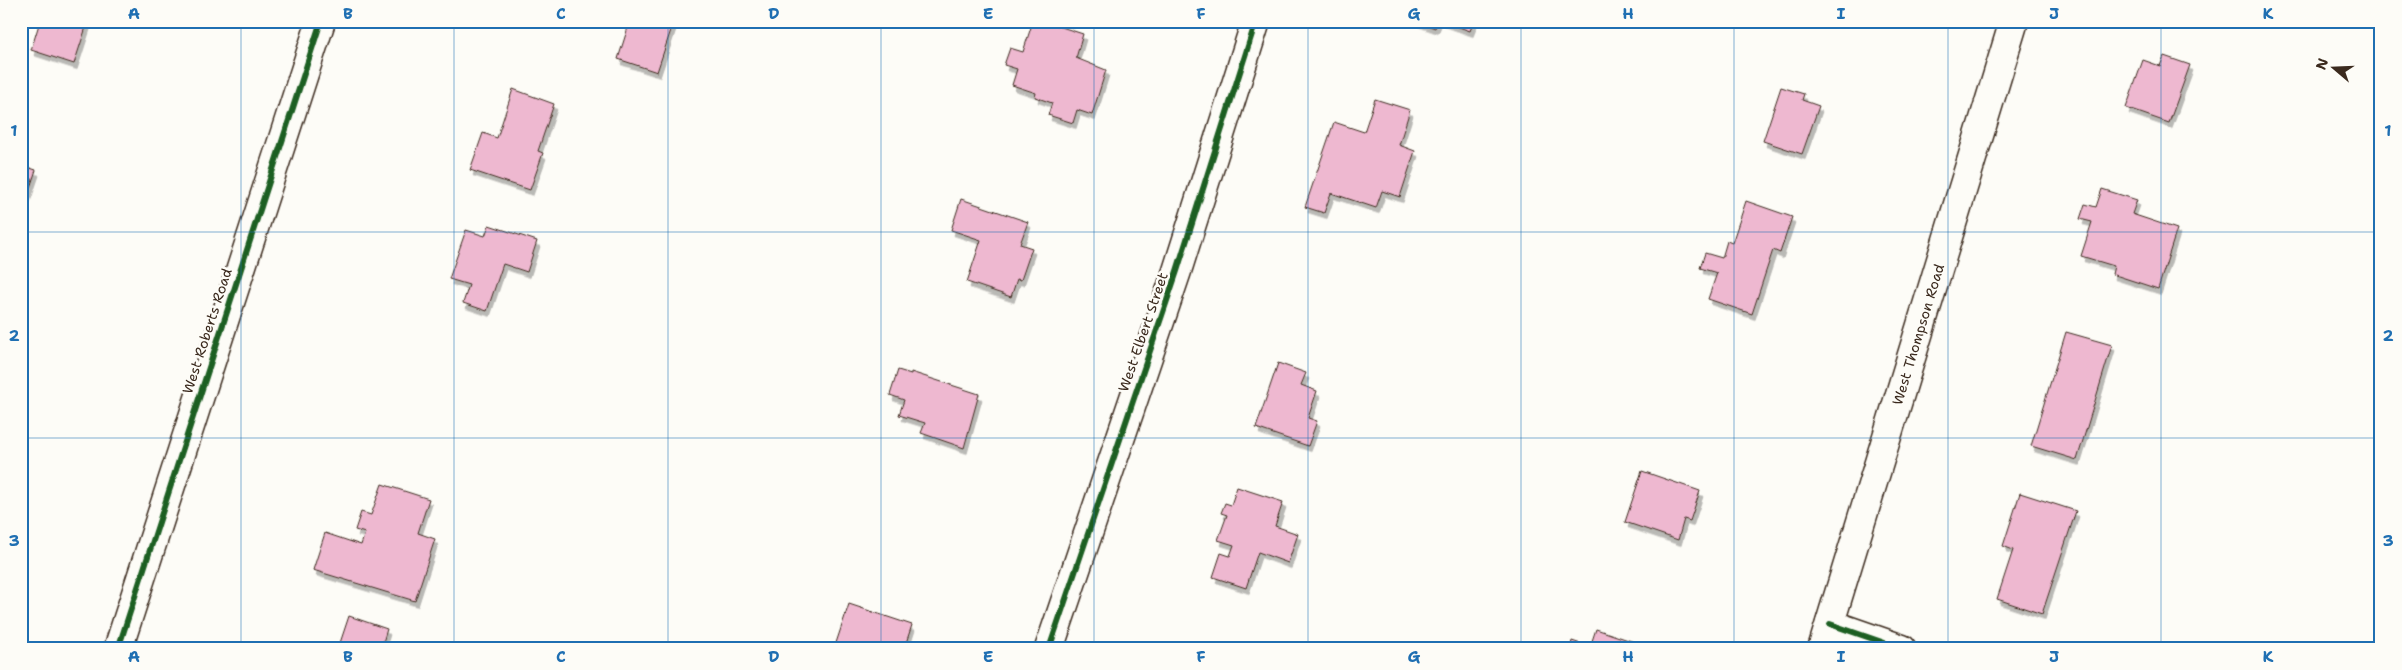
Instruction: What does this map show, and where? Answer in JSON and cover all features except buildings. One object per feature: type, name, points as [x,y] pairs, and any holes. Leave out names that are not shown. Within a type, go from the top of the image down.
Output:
[{"type":"street","name":"West Roberts Road","points":[[118,649],[321,21]]},
{"type":"street","name":"West Elbert Street","points":[[1049,649],[1177,271],[1256,21]]},
{"type":"street","name":"West Thompson Road","points":[[1826,636],[2014,21]]},
{"type":"street","points":[[1826,636],[1902,649]]},
{"type":"cycle path","points":[[118,649],[321,21]]},
{"type":"cycle path","points":[[1049,649],[1177,271],[1256,21]]},
{"type":"cycle path","points":[[1830,624],[1902,649]]}]
